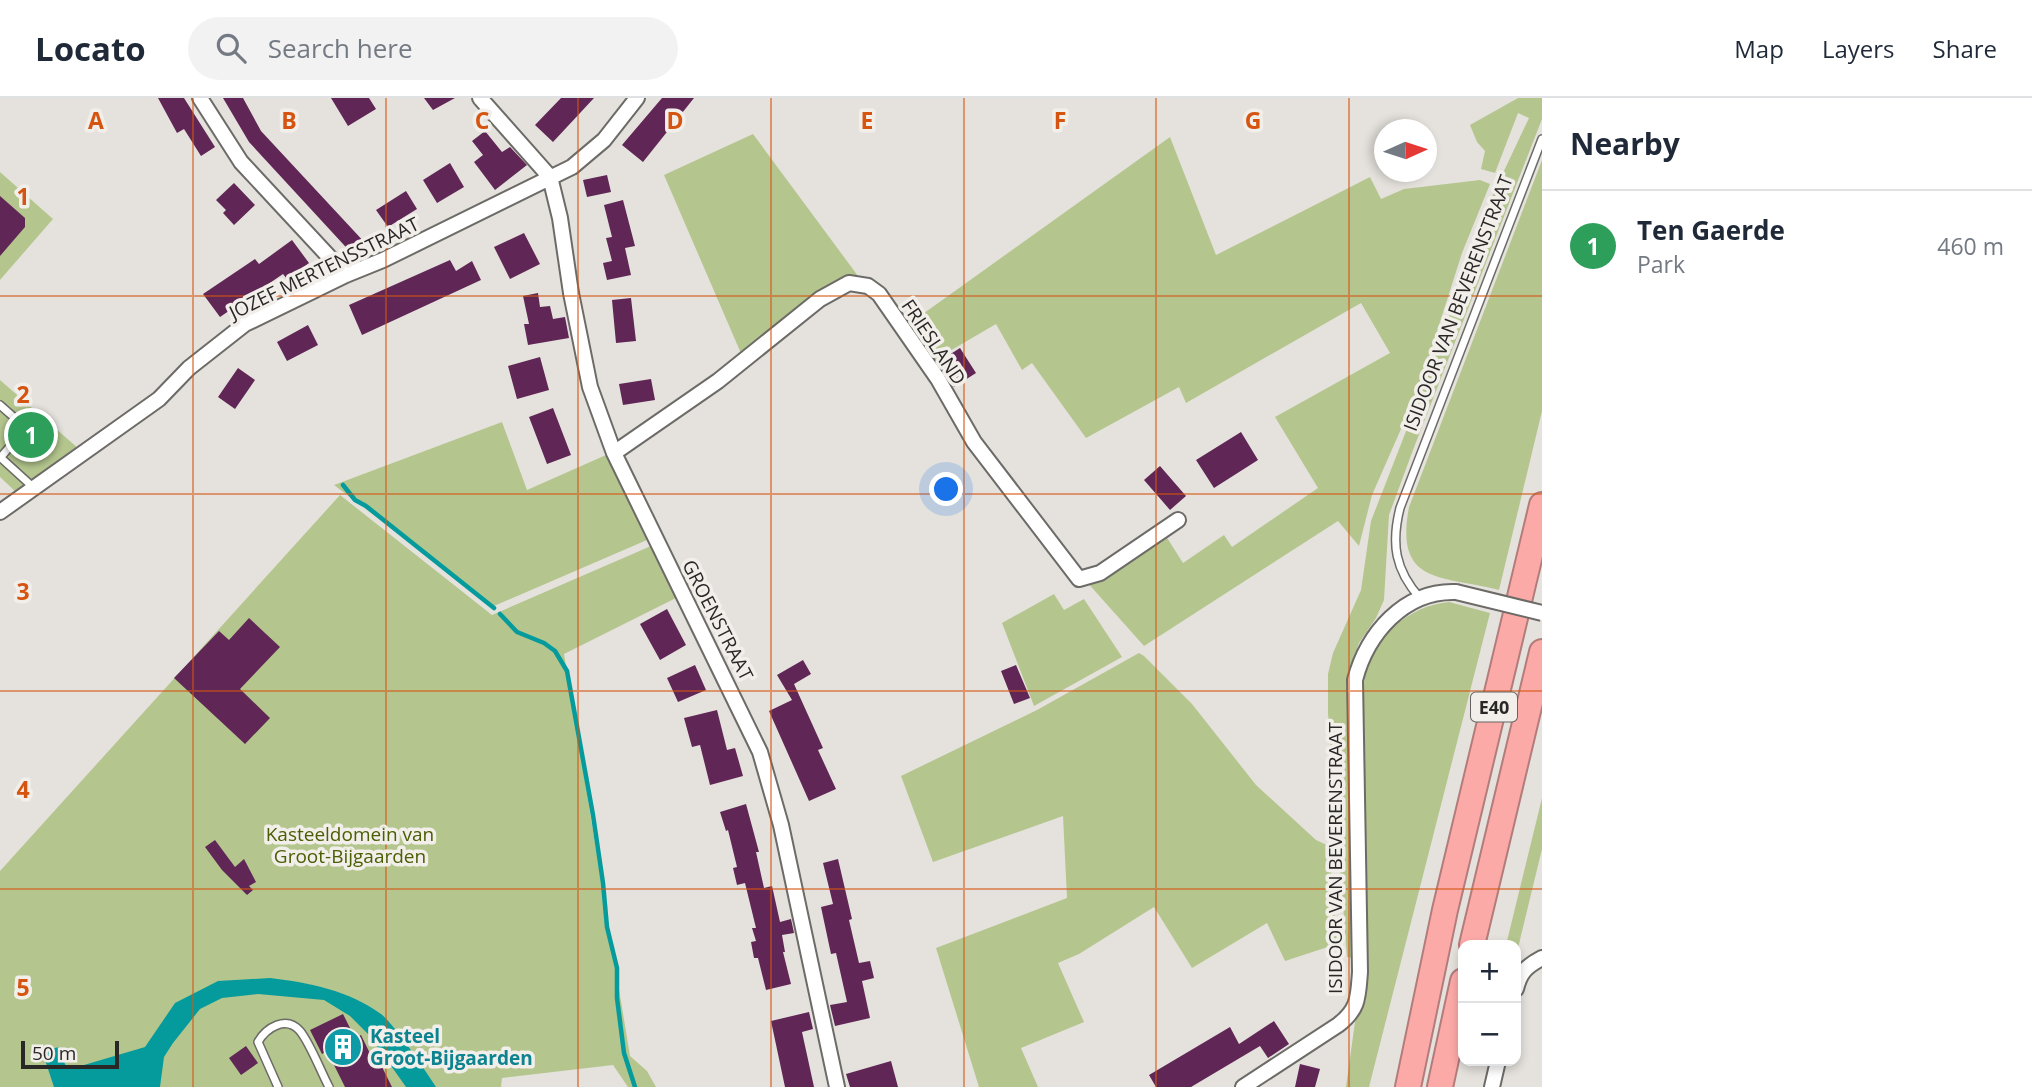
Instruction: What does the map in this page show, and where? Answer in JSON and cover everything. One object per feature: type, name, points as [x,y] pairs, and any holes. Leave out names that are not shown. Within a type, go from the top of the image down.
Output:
[{"type":"highway","name":"E40","points":[[1408,1087],[1445,910],[1542,505]]},
{"type":"highway","name":"E40","points":[[1473,940],[1542,652]]},
{"type":"highway","points":[[1394,1087],[1445,910]]},
{"type":"highway","points":[[1440,1087],[1458,1003]]},
{"type":"street","points":[[200,98],[241,162],[346,275]]},
{"type":"street","points":[[480,98],[550,177]]},
{"type":"street","name":"JOZEF MERTENSSTRAAT","points":[[0,512],[159,400],[189,368],[245,324],[383,260],[572,166],[604,140],[637,98]]},
{"type":"street","name":"GROENSTRAAT","points":[[550,177],[560,218],[571,293],[590,387],[614,453],[760,752],[781,825],[836,1087]]},
{"type":"street","name":"FRIESLAND","points":[[614,453],[718,381],[820,299],[849,283],[858,283],[879,294],[938,379],[974,442],[1079,579],[1100,573],[1178,520]]},
{"type":"street","name":"ISIDOOR VAN BEVERENSTRAAT","points":[[1243,1087],[1338,1025],[1350,1016],[1355,1007],[1360,972],[1355,680],[1361,657],[1373,636],[1394,615],[1420,597],[1456,592],[1542,613]]},
{"type":"street","points":[[1521,973],[1527,965],[1542,958]]},
{"type":"street","points":[[1492,1087],[1497,1066]]},
{"type":"lane","name":"ISIDOOR VAN BEVERENSTRAAT","points":[[1420,597],[1407,583],[1396,551],[1394,531],[1400,508],[1542,139]]},
{"type":"lane","points":[[0,405],[26,428],[0,457],[34,488]]},
{"type":"lane","points":[[278,1087],[258,1042],[264,1032],[275,1026],[289,1024],[299,1030],[329,1087]]},
{"type":"green space","points":[[1518,98],[1542,98],[1542,119],[1389,515],[1384,600],[1376,618],[1359,643],[1348,672],[1352,958],[1347,957],[1328,713],[1328,674],[1333,653],[1361,590],[1371,521],[1442,339],[1467,259],[1494,192],[1529,118],[1518,113],[1495,173],[1481,169],[1485,151],[1477,142],[1470,125]]},
{"type":"green space","points":[[753,134],[861,280],[743,358],[664,175]]},
{"type":"green space","points":[[1170,137],[1216,255],[1370,177],[1381,199],[1404,189],[1480,180],[1490,184],[1462,253],[1419,388],[1372,495],[1359,546],[1338,521],[1144,646],[1086,581],[1164,533],[1183,563],[1224,535],[1232,547],[1318,488],[1275,417],[1390,353],[1361,303],[1186,403],[1179,387],[1086,438],[1032,363],[1022,370],[996,324],[931,362],[906,326]]},
{"type":"green space","points":[[1542,160],[1542,411],[1499,590],[1442,578],[1427,572],[1416,564],[1409,551],[1406,533],[1409,507]]},
{"type":"green space","points":[[0,172],[53,219],[0,280]]},
{"type":"green space","points":[[0,380],[79,449],[17,493],[0,477]]},
{"type":"green space","points":[[502,422],[527,490],[606,455],[647,540],[494,606],[334,485]]},
{"type":"green space","name":"Kasteeldomein van Groot-Bijgaarden","points":[[340,495],[492,615],[651,546],[676,598],[564,654],[630,1056],[647,1071],[656,1087],[628,1087],[613,1065],[502,1078],[501,1087],[0,1087],[0,871]]},
{"type":"green space","points":[[1054,594],[1064,610],[1084,599],[1122,657],[1034,706],[1002,623]]},
{"type":"green space","points":[[1449,602],[1490,613],[1369,1087],[1346,1087],[1355,1022],[1366,999],[1363,714],[1365,676],[1375,648],[1395,626],[1421,609]]},
{"type":"green space","points":[[1139,653],[1192,704],[1256,785],[1316,840],[1329,846],[1337,944],[1285,961],[1267,923],[1192,968],[1154,907],[1079,954],[1058,963],[1084,1022],[1021,1048],[1038,1087],[979,1087],[936,948],[1067,898],[1063,816],[933,862],[901,776],[1037,710]]},
{"type":"green space","points":[[1542,798],[1542,849],[1520,940],[1507,940]]},
{"type":"water","points":[[270,978],[300,982],[342,993],[381,1014],[401,1037],[436,1087],[406,1087],[370,1036],[350,1016],[324,1000],[258,994],[222,998],[200,1009],[164,1057],[160,1087],[54,1087],[44,1057],[51,1049],[59,1047],[66,1067],[84,1065],[145,1047],[175,1003],[218,981]]},
{"type":"building","points":[[158,98],[184,98],[215,147],[201,156],[184,129],[177,133]]},
{"type":"building","points":[[223,98],[243,98],[261,131],[367,245],[355,257],[249,142]]},
{"type":"building","points":[[331,98],[369,98],[376,109],[348,126]]},
{"type":"building","points":[[424,98],[455,98],[433,110]]},
{"type":"building","points":[[561,98],[594,98],[553,142],[535,125]]},
{"type":"building","points":[[662,98],[694,98],[643,162],[622,145]]},
{"type":"building","points":[[485,131],[502,152],[510,147],[527,165],[495,190],[474,162],[483,155],[472,141]]},
{"type":"building","points":[[450,163],[464,187],[437,203],[423,180]]},
{"type":"building","points":[[607,175],[611,192],[587,197],[583,180]]},
{"type":"building","points":[[234,183],[255,205],[234,225],[223,213],[226,210],[216,200]]},
{"type":"building","points":[[406,191],[417,209],[388,227],[376,210]]},
{"type":"building","points":[[0,196],[25,218],[25,227],[0,256]]},
{"type":"building","points":[[623,200],[635,246],[625,248],[631,275],[607,280],[603,263],[612,261],[606,238],[612,237],[604,205]]},
{"type":"building","points":[[524,233],[540,264],[510,279],[494,247]]},
{"type":"building","points":[[292,240],[309,263],[287,279],[283,274],[220,317],[203,294],[255,259],[259,264]]},
{"type":"building","points":[[450,260],[456,271],[472,261],[481,280],[362,335],[349,305]]},
{"type":"building","points":[[538,293],[540,307],[550,306],[553,319],[565,317],[569,338],[528,345],[524,324],[529,324],[523,296]]},
{"type":"building","points":[[631,298],[636,341],[616,343],[612,300]]},
{"type":"building","points":[[308,325],[318,345],[287,361],[277,342]]},
{"type":"building","points":[[960,348],[976,373],[954,387],[938,362]]},
{"type":"building","points":[[540,357],[549,390],[517,399],[508,366]]},
{"type":"building","points":[[238,368],[255,380],[235,409],[218,397]]},
{"type":"building","points":[[651,379],[655,400],[623,405],[619,384]]},
{"type":"building","points":[[553,408],[571,455],[547,464],[529,417]]},
{"type":"building","points":[[1241,432],[1258,460],[1214,488],[1196,460]]},
{"type":"building","points":[[1160,466],[1186,496],[1170,510],[1144,480]]},
{"type":"building","points":[[667,609],[686,645],[660,660],[640,624]]},
{"type":"building","points":[[249,618],[280,647],[240,689],[270,718],[245,744],[174,678],[219,631],[229,640]]},
{"type":"building","points":[[803,660],[811,674],[794,684],[823,748],[818,750],[836,789],[809,801],[769,711],[792,700],[777,675]]},
{"type":"building","points":[[695,665],[706,690],[678,702],[667,678]]},
{"type":"building","points":[[1016,665],[1030,698],[1014,704],[1001,671]]},
{"type":"building","points":[[717,710],[727,750],[735,748],[743,776],[710,785],[700,745],[692,747],[684,718]]},
{"type":"building","points":[[746,804],[759,852],[756,852],[764,888],[772,886],[780,922],[791,919],[794,933],[782,935],[791,984],[766,990],[758,958],[754,958],[751,942],[756,941],[752,928],[756,928],[745,883],[737,885],[733,868],[737,867],[728,830],[726,831],[720,812]]},
{"type":"building","points":[[215,840],[235,867],[244,859],[256,882],[249,886],[253,890],[247,895],[222,870],[205,847]]},
{"type":"building","points":[[838,859],[859,963],[870,961],[874,978],[862,981],[870,1018],[835,1026],[830,1005],[847,1002],[836,953],[831,954],[821,907],[833,904],[823,863]]},
{"type":"building","points":[[809,1012],[813,1029],[802,1032],[814,1087],[785,1087],[771,1021]]},
{"type":"building","name":"Kasteel Groot-Bijgaarden","points":[[343,1014],[355,1038],[361,1035],[377,1068],[381,1065],[392,1087],[345,1087],[327,1051],[322,1054],[310,1030]]},
{"type":"building","points":[[1274,1021],[1289,1044],[1268,1058],[1260,1046],[1191,1087],[1156,1087],[1149,1075],[1230,1027],[1239,1044]]},
{"type":"building","points":[[246,1046],[258,1063],[241,1075],[229,1058]]},
{"type":"building","points":[[891,1061],[898,1087],[850,1087],[846,1074]]},
{"type":"building","points":[[1300,1064],[1320,1069],[1315,1087],[1295,1087]]},
{"type":"waterway","points":[[343,485],[355,500],[494,608]]},
{"type":"waterway","points":[[500,614],[517,632],[544,643],[555,651],[567,671],[593,815],[607,927],[617,968],[617,998],[624,1053],[635,1087]]},
{"type":"place","name":"Ten Gaerde","points":[[31,435]]},
{"type":"place","name":"Kasteel Groot-Bijgaarden","points":[[343,1047]]}]
